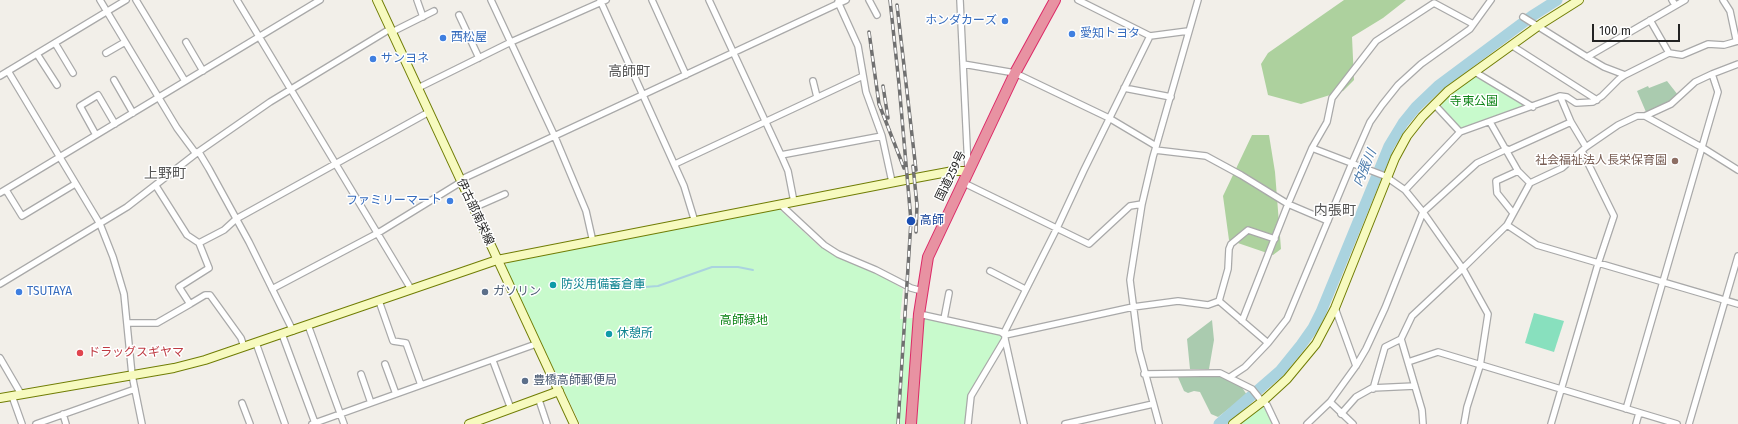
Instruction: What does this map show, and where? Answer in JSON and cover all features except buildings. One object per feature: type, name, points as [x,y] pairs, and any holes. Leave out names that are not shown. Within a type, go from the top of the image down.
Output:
[{"type":"highway","name":"国道259号","points":[[911,424],[919,314],[928,257],[962,182],[1015,73],[1055,0]]},
{"type":"street","points":[[100,0],[177,128],[194,151],[198,152],[209,169],[293,330]]},
{"type":"street","points":[[0,76],[126,0]]},
{"type":"street","points":[[136,0],[185,81]]},
{"type":"street","points":[[237,0],[412,289]]},
{"type":"street","name":"伊古部南栄線","points":[[376,0],[574,424]]},
{"type":"street","points":[[417,0],[423,17]]},
{"type":"street","points":[[491,0],[555,136],[586,211],[593,242]]},
{"type":"street","points":[[652,0],[686,75]]},
{"type":"street","points":[[709,0],[782,155],[788,171],[794,202]]},
{"type":"street","points":[[272,290],[378,232],[460,181],[838,2],[846,0]]},
{"type":"street","points":[[869,0],[877,15]]},
{"type":"street","points":[[0,398],[189,364],[256,343],[497,260],[892,182],[953,171],[968,171],[960,0]]},
{"type":"street","points":[[1078,0],[1150,36],[1188,31]]},
{"type":"street","points":[[1159,424],[1144,374],[1130,280],[1142,204],[1155,148],[1198,0]]},
{"type":"street","points":[[1230,378],[1248,364],[1268,343],[1287,319],[1370,122],[1398,85],[1421,64],[1470,29],[1491,0]]},
{"type":"street","points":[[1233,424],[1287,379],[1316,344],[1335,308],[1386,176],[1407,136],[1434,104],[1536,26],[1579,0]]},
{"type":"street","points":[[1587,57],[1650,20],[1674,3],[1685,0]]},
{"type":"street","points":[[1405,190],[1460,132],[1533,107],[1560,96],[1567,97],[1579,103],[1593,102],[1619,79],[1669,53],[1682,55],[1708,44],[1724,45],[1738,41],[1736,39],[1730,11],[1723,0]]},
{"type":"street","points":[[0,194],[317,1]]},
{"type":"street","points":[[418,88],[511,42],[602,1],[675,164],[684,186],[695,222]]},
{"type":"street","points":[[838,2],[858,46],[866,92],[882,136],[892,182]]},
{"type":"street","points":[[1242,321],[1288,204],[1312,148],[1327,122],[1332,98],[1376,41],[1434,3],[1473,24]]},
{"type":"street","points":[[0,284],[100,224],[156,186],[198,152],[291,89],[391,31],[434,11]]},
{"type":"street","points":[[459,15],[479,58]]},
{"type":"street","points":[[1523,17],[1604,67],[1626,75]]},
{"type":"street","points":[[1650,20],[1669,53]]},
{"type":"street","points":[[1024,424],[1005,337],[1005,331],[1057,228],[1150,36]]},
{"type":"street","points":[[106,53],[125,42]]},
{"type":"street","points":[[186,42],[203,71]]},
{"type":"street","points":[[55,43],[73,73]]},
{"type":"street","points":[[1512,45],[1597,100]]},
{"type":"street","points":[[37,54],[57,85]]},
{"type":"street","points":[[1373,388],[1385,347],[1401,339],[1412,316],[1463,269],[1507,225],[1530,183],[1562,168],[1584,149],[1618,125],[1637,116],[1645,116],[1671,104],[1695,82],[1738,63]]},
{"type":"street","points":[[963,64],[1015,73],[1109,118],[1155,148],[1206,156],[1241,175],[1288,204],[1328,221]]},
{"type":"street","points":[[8,71],[100,224],[121,279],[124,294],[132,375],[141,424]]},
{"type":"street","points":[[1475,72],[1533,107]]},
{"type":"street","points":[[1626,409],[1703,148],[1718,92],[1712,74]]},
{"type":"street","points":[[675,164],[863,76]]},
{"type":"street","points":[[114,80],[133,113]]},
{"type":"street","points":[[813,81],[817,97]]},
{"type":"street","points":[[1124,88],[1171,97]]},
{"type":"street","points":[[96,135],[80,106],[98,95],[115,124]]},
{"type":"street","points":[[1551,424],[1598,264],[1614,216],[1560,96]]},
{"type":"street","points":[[1434,104],[1460,132]]},
{"type":"street","points":[[199,242],[224,230],[236,219],[429,112]]},
{"type":"street","points":[[1645,116],[1703,148],[1738,170]]},
{"type":"street","points":[[1490,122],[1518,171],[1530,183]]},
{"type":"street","points":[[1307,424],[1330,402],[1356,366],[1366,349],[1385,308],[1423,212],[1477,163],[1571,122]]},
{"type":"street","points":[[782,155],[882,136]]},
{"type":"street","points":[[1312,148],[1373,170],[1386,176],[1405,190],[1423,212],[1463,269],[1488,314],[1480,366],[1467,407],[1464,424]]},
{"type":"street","points":[[1513,213],[1497,193],[1496,181],[1518,171]]},
{"type":"street","points":[[962,182],[1089,244],[1130,206],[1142,204]]},
{"type":"street","points":[[6,190],[22,216],[76,184]]},
{"type":"street","points":[[156,186],[187,235],[199,242],[209,268],[179,287],[190,304]]},
{"type":"street","points":[[473,208],[505,194]]},
{"type":"street","points":[[781,205],[824,245],[838,254],[911,288],[922,291]]},
{"type":"street","points":[[1507,225],[1537,246],[1738,304]]},
{"type":"street","points":[[1219,301],[1228,269],[1229,249],[1231,244],[1248,230],[1275,239]]},
{"type":"street","points":[[1689,424],[1738,256]]},
{"type":"street","points":[[990,271],[1025,289]]},
{"type":"street","points":[[944,319],[949,293]]},
{"type":"street","points":[[127,323],[156,323],[205,295],[210,295],[241,338],[244,347]]},
{"type":"street","points":[[379,301],[393,341],[406,343],[421,385]]},
{"type":"street","points":[[919,314],[944,319],[1005,337],[1133,308],[1178,301],[1208,305],[1219,301]]},
{"type":"street","points":[[1219,301],[1268,343]]},
{"type":"street","points":[[1335,308],[1356,366]]},
{"type":"street","points":[[308,325],[344,424]]},
{"type":"street","points":[[282,334],[313,424],[493,361],[536,344]]},
{"type":"street","points":[[968,424],[971,396],[1005,337]]},
{"type":"street","points":[[1401,339],[1422,410],[1423,424]]},
{"type":"street","points":[[256,343],[285,424]]},
{"type":"street","points":[[1408,362],[1438,352],[1480,366],[1677,424]]},
{"type":"street","points":[[0,358],[21,394]]},
{"type":"street","points":[[493,361],[511,409]]},
{"type":"street","points":[[385,364],[396,394]]},
{"type":"street","points":[[1144,374],[1220,373],[1252,389],[1267,405],[1276,424]]},
{"type":"street","points":[[361,374],[371,403]]},
{"type":"street","points":[[1341,414],[1356,397],[1373,388],[1415,386]]},
{"type":"street","points":[[36,424],[49,422],[63,414],[135,389]]},
{"type":"street","points":[[469,424],[538,400],[559,391]]},
{"type":"street","points":[[12,396],[22,424]]},
{"type":"street","points":[[538,400],[547,424]]},
{"type":"street","points":[[1330,402],[1350,423]]},
{"type":"street","points":[[242,404],[250,424]]},
{"type":"street","points":[[1065,424],[1153,404]]},
{"type":"street","points":[[1636,424],[1639,413]]},
{"type":"street","points":[[63,414],[66,424]]},
{"type":"green space","points":[[1344,0],[1406,0],[1383,18],[1352,37],[1354,80],[1343,91],[1301,104],[1268,95],[1261,64],[1268,53]]},
{"type":"green space","name":"寺東公園","points":[[1475,76],[1525,105],[1524,107],[1462,129],[1459,128],[1441,108],[1442,103],[1448,96]]},
{"type":"green space","points":[[1667,81],[1678,95],[1670,103],[1646,112],[1637,91],[1648,86],[1649,88]]},
{"type":"green space","points":[[1252,135],[1269,135],[1275,172],[1281,249],[1273,255],[1229,240],[1223,196]]},
{"type":"green space","name":"高師緑地","points":[[777,209],[780,210],[821,248],[823,247],[832,253],[885,278],[903,289],[900,319],[926,317],[1002,335],[1002,338],[969,395],[965,424],[580,424],[546,353],[539,343],[504,267],[510,261]]},
{"type":"green space","points":[[1534,313],[1564,321],[1554,352],[1525,343]]},
{"type":"green space","points":[[1212,320],[1214,340],[1209,369],[1190,369],[1187,339]]},
{"type":"green space","points":[[1177,375],[1221,376],[1241,386],[1247,395],[1218,417],[1211,414],[1200,392],[1194,391],[1188,393],[1184,391]]},
{"type":"green space","points":[[1263,405],[1265,406],[1274,424],[1238,424]]},
{"type":"waterway","name":"内張川","points":[[1219,424],[1280,371],[1313,328],[1321,312],[1389,146],[1403,123],[1416,107],[1438,86],[1532,16],[1557,0]]},
{"type":"waterway","points":[[603,282],[631,288],[658,286],[712,267],[738,267],[753,270]]},
{"type":"railway","points":[[890,0],[911,221],[898,424]]},
{"type":"railway","points":[[897,5],[916,170]]},
{"type":"railway","points":[[869,32],[879,104],[904,168]]},
{"type":"railway","points":[[883,86],[888,118]]},
{"type":"railway","points":[[913,166],[917,205],[916,232]]},
{"type":"place","name":"ホンダカーズ","points":[[1005,21]]},
{"type":"place","name":"愛知トヨタ","points":[[1072,34]]},
{"type":"place","name":"西松屋","points":[[443,38]]},
{"type":"place","name":"サンヨネ","points":[[373,59]]},
{"type":"place","name":"社会福祉法人長栄保育園","points":[[1675,161]]},
{"type":"place","name":"ファミリーマート","points":[[450,201]]},
{"type":"place","name":"高師","points":[[911,221]]},
{"type":"place","name":"防災用備蓄倉庫","points":[[553,285]]},
{"type":"place","name":"TSUTAYA","points":[[19,292]]},
{"type":"place","name":"ガソリン","points":[[485,292]]},
{"type":"place","name":"休憩所","points":[[609,334]]},
{"type":"place","name":"ドラッグスギヤマ","points":[[80,353]]},
{"type":"place","name":"豊橋高師郵便局","points":[[525,381]]},
{"type":"district","name":"高師町","points":[[629,72]]},
{"type":"district","name":"上野町","points":[[165,174]]},
{"type":"district","name":"内張町","points":[[1335,211]]}]
